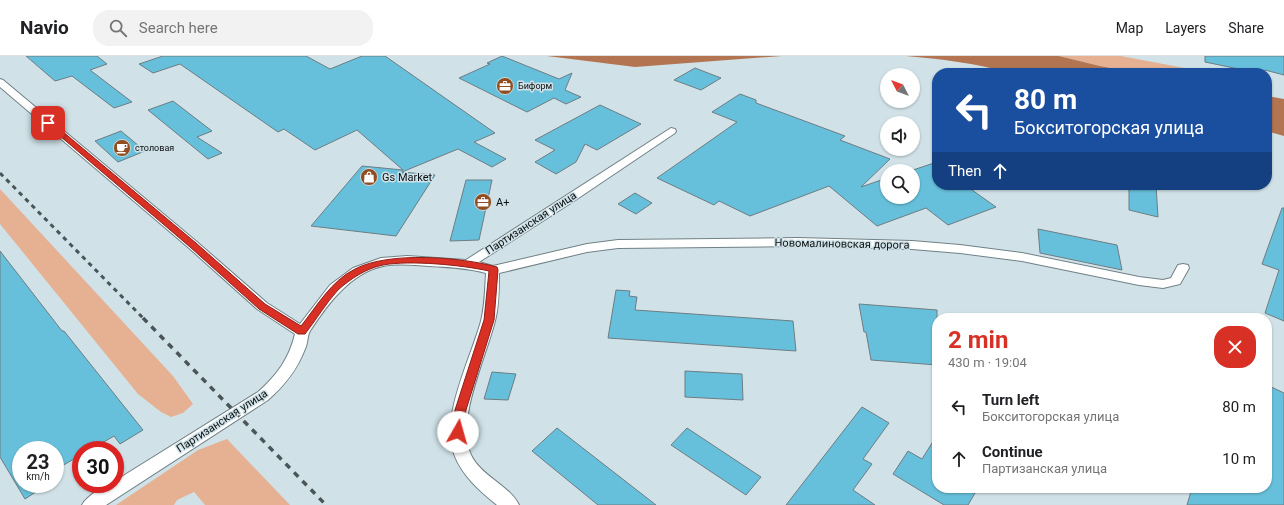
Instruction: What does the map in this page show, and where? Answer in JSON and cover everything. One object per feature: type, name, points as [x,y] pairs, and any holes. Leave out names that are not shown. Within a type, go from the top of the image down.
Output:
[{"type":"street","points":[[0,82],[193,245],[262,306],[302,332]]},
{"type":"street","name":"Партизанская улица","points":[[91,505],[263,396],[278,382],[291,364],[299,347],[302,332],[335,288],[358,271],[381,262],[407,260],[468,264],[570,199],[671,131]]},
{"type":"street","name":"Новомалиновская дорога","points":[[493,270],[580,250],[618,244],[798,242],[912,246],[991,252],[1072,266],[1139,281],[1163,284],[1175,280],[1183,268]]},
{"type":"street","points":[[468,264],[493,270],[489,320],[461,410],[458,432],[462,454],[475,475],[510,505]]},
{"type":"shaded area","points":[[547,56],[782,56],[635,67]]},
{"type":"shaded area","points":[[906,56],[1059,56],[1111,68],[988,68],[945,60]]},
{"type":"shaded area","points":[[1059,56],[1121,56],[1185,68],[1111,68]]},
{"type":"shaded area","points":[[1272,97],[1284,99],[1284,136],[1272,132]]},
{"type":"shaded area","points":[[0,189],[173,376],[193,404],[183,413],[171,417],[161,412],[138,394],[0,224]]},
{"type":"shaded area","points":[[227,439],[290,505],[205,505],[194,492],[177,500],[174,505],[116,505],[198,450]]},
{"type":"building","points":[[26,56],[97,56],[107,64],[90,70],[132,102],[114,108],[72,76],[55,81]]},
{"type":"building","points":[[163,56],[306,56],[330,69],[362,56],[385,56],[495,133],[474,142],[506,159],[492,167],[458,149],[402,172],[435,175],[396,236],[311,226],[362,166],[403,170],[357,130],[315,150],[284,129],[278,132],[180,64],[153,73],[139,64]]},
{"type":"building","points":[[502,56],[559,79],[572,73],[565,90],[581,97],[566,104],[554,98],[527,112],[459,78],[490,64],[487,63]]},
{"type":"building","points":[[1205,56],[1284,56],[1284,75],[1272,72],[1272,68],[1234,68],[1205,62]]},
{"type":"building","points":[[695,68],[721,78],[701,90],[674,80]]},
{"type":"building","points":[[740,94],[756,100],[756,103],[845,136],[840,140],[890,159],[885,164],[880,164],[880,169],[861,187],[880,180],[880,204],[920,204],[920,168],[932,164],[932,190],[972,190],[996,207],[948,225],[926,208],[877,226],[829,186],[750,216],[719,201],[714,205],[657,178],[737,122],[712,112]]},
{"type":"building","points":[[173,101],[212,131],[197,137],[222,153],[208,159],[148,110]]},
{"type":"building","points":[[600,105],[641,124],[597,150],[585,144],[576,162],[556,174],[535,162],[555,150],[535,140]]},
{"type":"building","points":[[121,131],[145,151],[118,162],[95,141]]},
{"type":"building","points":[[466,180],[492,180],[479,240],[450,241]]},
{"type":"building","points":[[1129,190],[1156,190],[1158,217],[1129,210]]},
{"type":"building","points":[[635,193],[652,203],[636,214],[618,204]]},
{"type":"building","points":[[1282,208],[1284,208],[1284,321],[1272,316],[1272,313],[1265,313],[1279,270],[1262,264]]},
{"type":"building","points":[[1038,229],[1117,245],[1122,270],[1040,253]]},
{"type":"building","points":[[0,251],[62,331],[64,331],[143,430],[124,442],[118,441],[114,436],[105,441],[72,441],[72,460],[64,465],[64,441],[12,441],[12,477],[0,457]]},
{"type":"building","points":[[616,290],[630,291],[629,296],[637,297],[635,310],[793,321],[796,351],[608,338]]},
{"type":"building","points":[[859,304],[937,310],[937,313],[932,313],[932,365],[871,360],[866,332],[864,332]]},
{"type":"building","points":[[685,371],[742,374],[743,400],[685,397]]},
{"type":"building","points":[[492,372],[516,374],[508,400],[484,399]]},
{"type":"building","points":[[1272,387],[1284,393],[1284,505],[1187,505],[1191,493],[1272,493]]},
{"type":"building","points":[[862,407],[889,423],[863,459],[872,464],[853,490],[875,505],[786,505]]},
{"type":"building","points":[[557,428],[656,505],[598,505],[532,451]]},
{"type":"building","points":[[687,428],[761,477],[746,495],[671,445]]},
{"type":"building","points":[[932,443],[932,493],[975,493],[968,505],[944,505],[893,474],[908,451],[922,459]]},
{"type":"building","points":[[21,493],[34,493],[25,499]]},
{"type":"railway","points":[[0,173],[144,319]]},
{"type":"railway","points":[[143,318],[326,505]]},
{"type":"place","name":"Биформ","points":[[505,86]]},
{"type":"place","name":"столовая","points":[[122,148]]},
{"type":"place","name":"Gs Market","points":[[369,177]]},
{"type":"place","name":"А+","points":[[483,202]]},
{"type":"route","points":[[48,123],[193,245],[262,306],[302,332],[335,288],[358,271],[381,262],[407,260],[468,264],[493,270],[489,320],[461,410],[458,432]]}]
